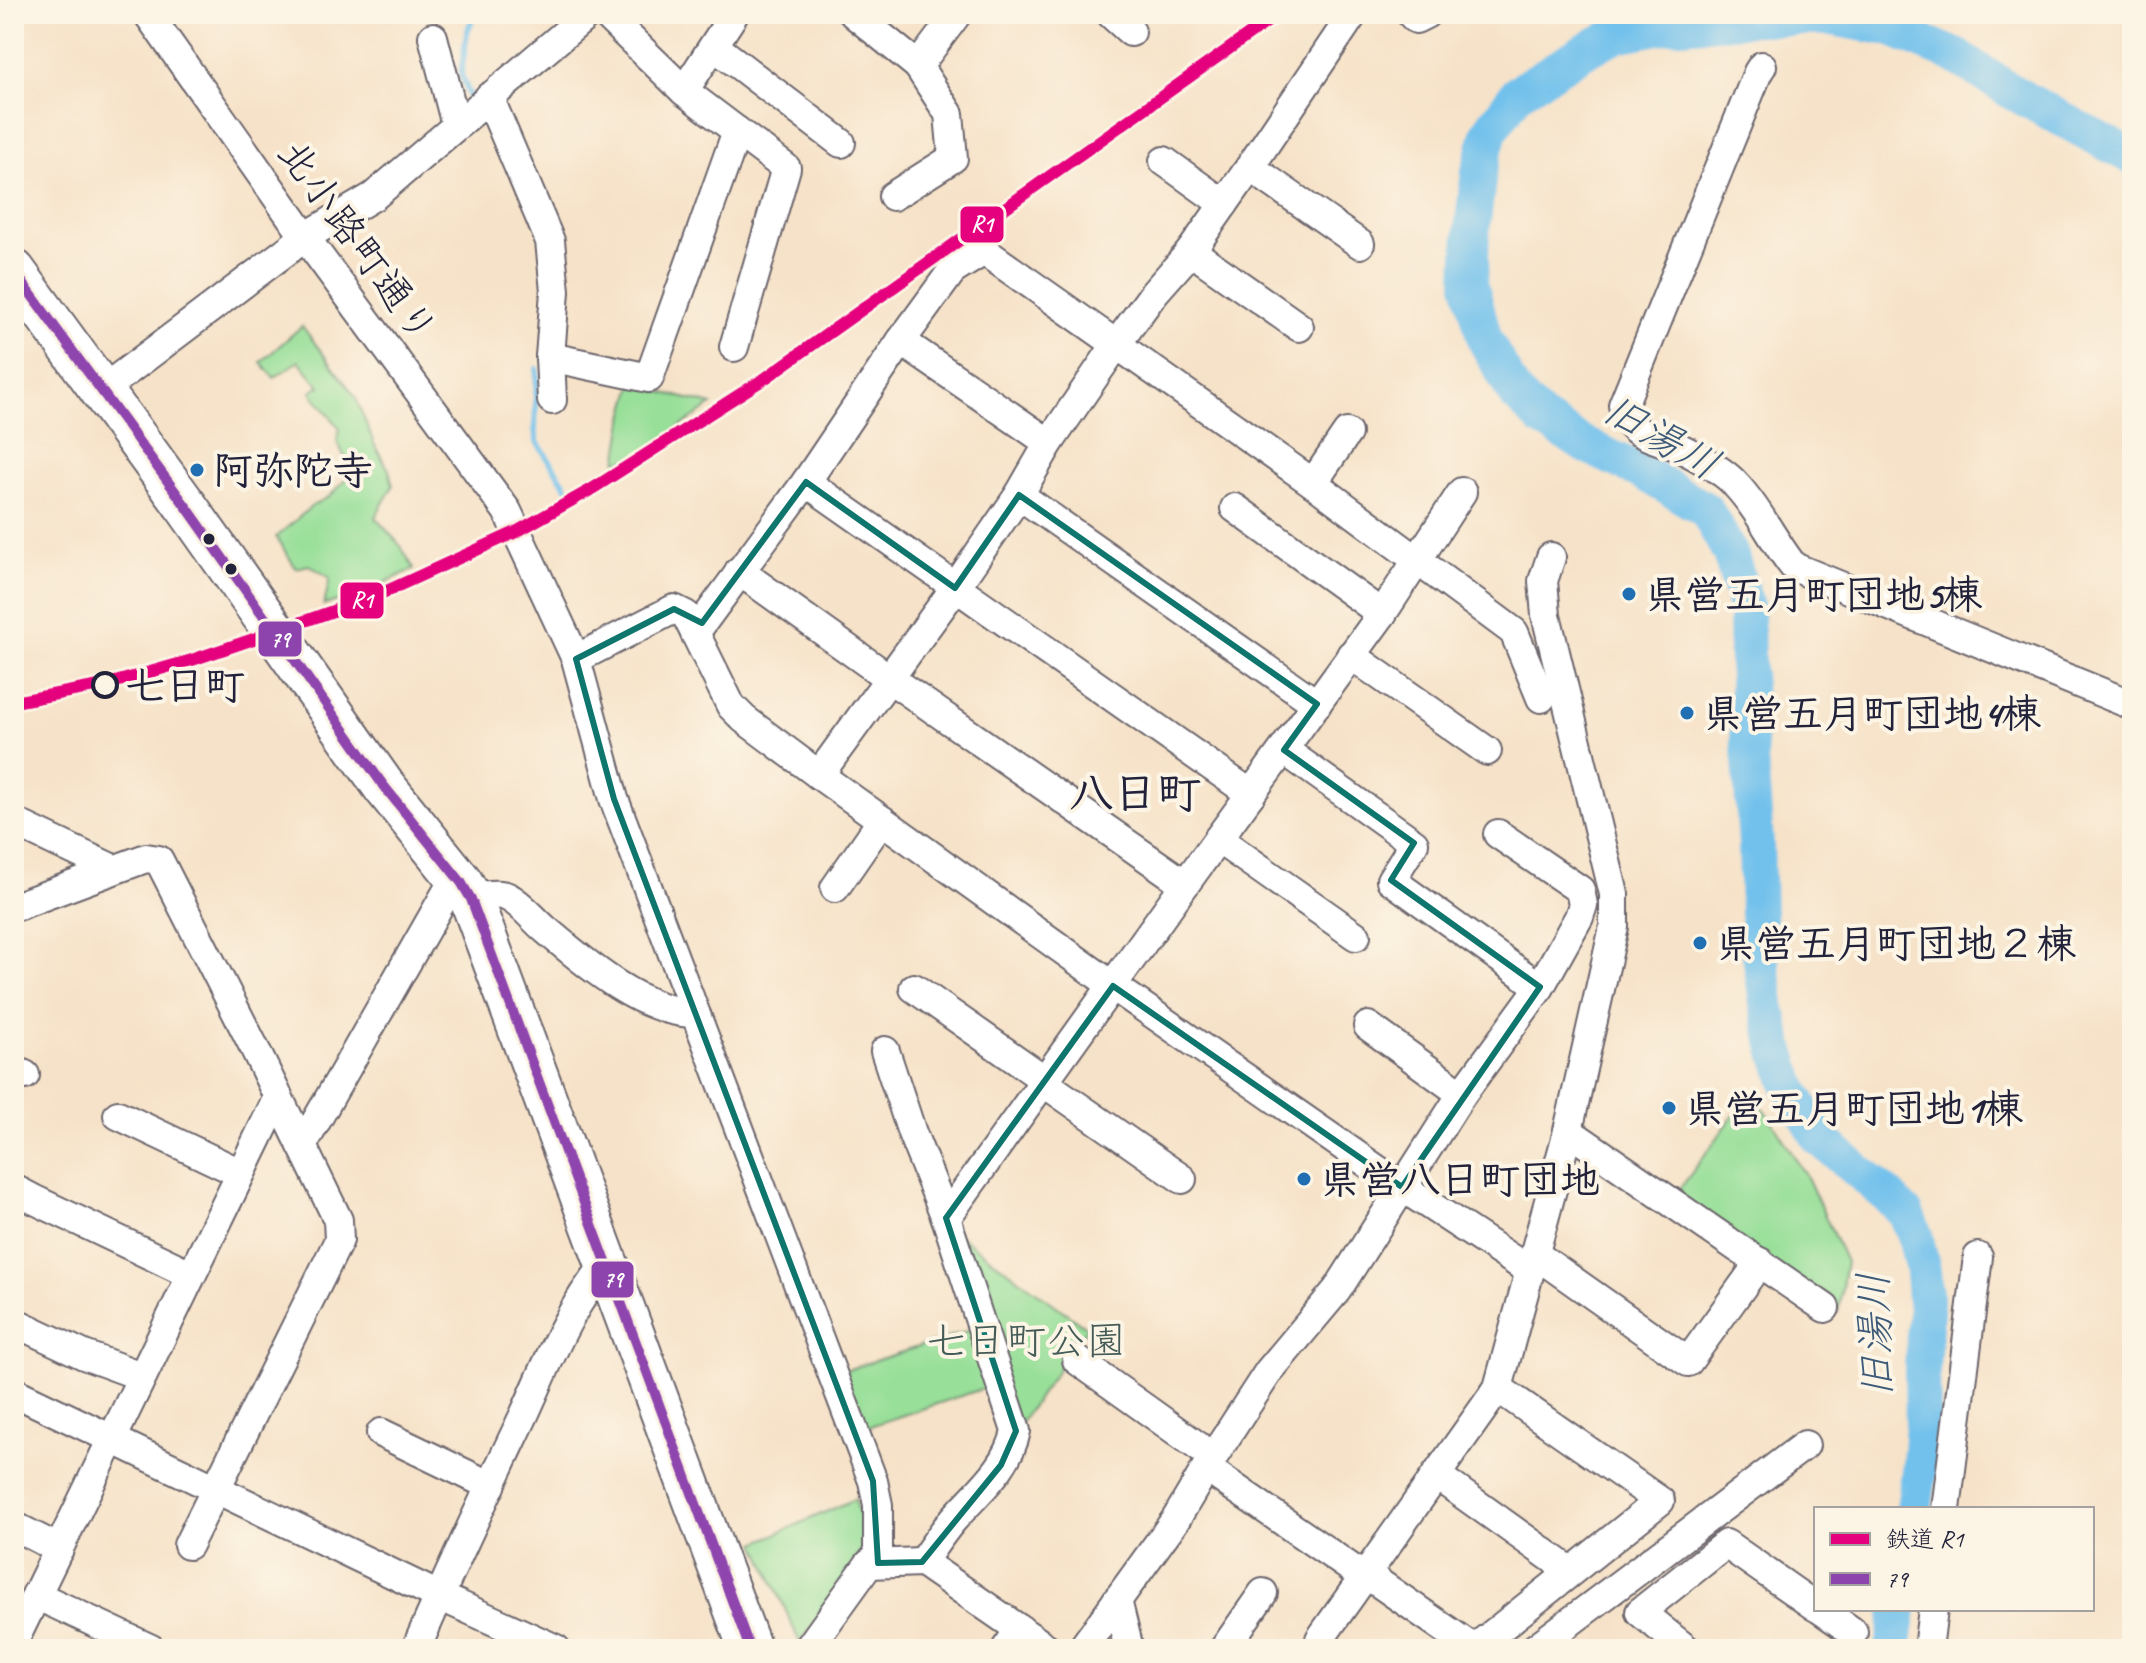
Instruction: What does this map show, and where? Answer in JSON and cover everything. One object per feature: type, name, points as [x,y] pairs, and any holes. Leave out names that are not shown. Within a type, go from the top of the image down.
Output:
[{"type":"highway","points":[[14,271],[188,509],[383,785],[464,888],[750,1649]]},
{"type":"street","name":"北小路町通り","points":[[148,14],[305,237],[507,511],[576,659],[614,799],[873,1481],[878,1505],[874,1564]]},
{"type":"street","points":[[101,391],[305,237],[374,196],[588,14]]},
{"type":"street","points":[[605,14],[684,91],[786,168],[734,347]]},
{"type":"street","points":[[684,91],[734,14]]},
{"type":"street","points":[[854,14],[918,66],[949,114],[953,158],[893,196]]},
{"type":"street","points":[[918,66],[957,14]]},
{"type":"street","points":[[819,775],[955,588],[1116,345],[1154,293],[1191,251],[1353,14]]},
{"type":"street","points":[[1411,14],[1416,19],[1426,14]]},
{"type":"street","points":[[433,37],[456,125]]},
{"type":"street","points":[[714,46],[841,143]]},
{"type":"street","points":[[1762,66],[1623,405],[1630,425],[1645,436],[1675,446],[1706,462],[1736,484],[1794,567],[2132,705]]},
{"type":"street","points":[[489,97],[550,241],[555,291],[550,357],[552,400]]},
{"type":"street","points":[[550,357],[649,378],[737,131]]},
{"type":"street","points":[[1164,161],[1224,204]]},
{"type":"street","points":[[1250,167],[1360,244]]},
{"type":"street","points":[[695,633],[806,482],[952,271],[984,251],[1313,483],[1514,632],[1541,698]]},
{"type":"street","points":[[1191,251],[1299,327]]},
{"type":"street","points":[[901,341],[1049,443]]},
{"type":"street","points":[[1313,483],[1347,433]]},
{"type":"street","points":[[806,482],[1251,794]]},
{"type":"street","points":[[946,1218],[1382,614],[1462,492]]},
{"type":"street","points":[[1019,495],[1317,704]]},
{"type":"street","points":[[1235,508],[1382,614]]},
{"type":"street","points":[[1327,1649],[1320,1639],[1498,1388],[1568,1131],[1614,927],[1614,894],[1546,615],[1543,581],[1551,557]]},
{"type":"street","points":[[739,571],[1185,884]]},
{"type":"street","points":[[576,659],[674,609],[686,615],[731,706],[819,775],[1113,986],[1402,1187],[1533,1263],[1688,1362],[1760,1262]]},
{"type":"street","points":[[1351,655],[1487,751]]},
{"type":"street","points":[[1284,750],[1414,843],[1391,880],[1540,987]]},
{"type":"street","points":[[835,888],[882,820]]},
{"type":"street","points":[[14,822],[113,869]]},
{"type":"street","points":[[1082,1649],[1176,1519],[1269,1371],[1337,1290],[1462,1094],[1540,987],[1579,917],[1583,905],[1580,890],[1498,834]]},
{"type":"street","points":[[1218,839],[1356,936]]},
{"type":"street","points":[[14,907],[146,858],[159,860],[338,1220],[339,1240],[188,1545]]},
{"type":"street","points":[[302,1146],[464,888],[486,896],[507,897],[582,959],[625,989],[662,1007],[695,1013]]},
{"type":"street","points":[[914,988],[1182,1179]]},
{"type":"street","points":[[1368,1026],[1462,1094]]},
{"type":"street","points":[[885,1051],[912,1133],[946,1218],[1016,1431],[1014,1442],[1001,1465],[951,1522],[922,1562]]},
{"type":"street","points":[[14,1641],[278,1097]]},
{"type":"street","points":[[118,1115],[240,1173]]},
{"type":"street","points":[[1568,1131],[1825,1308]]},
{"type":"street","points":[[14,1189],[190,1274]]},
{"type":"street","points":[[1946,1507],[1978,1257]]},
{"type":"street","points":[[416,1649],[556,1348],[586,1289],[606,1265]]},
{"type":"street","points":[[14,1322],[84,1355],[141,1376]]},
{"type":"street","points":[[1077,1360],[1209,1462],[1365,1576],[1474,1649],[1660,1501],[1498,1388]]},
{"type":"street","points":[[14,1392],[556,1649]]},
{"type":"street","points":[[381,1433],[491,1486]]},
{"type":"street","points":[[1534,1649],[1805,1445]]},
{"type":"street","points":[[1436,1475],[1570,1571]]},
{"type":"street","points":[[14,1526],[59,1549]]},
{"type":"street","points":[[1686,1649],[1640,1612],[1726,1544],[1814,1605]]},
{"type":"street","points":[[808,1649],[874,1564],[922,1562],[1013,1639],[1048,1649]]},
{"type":"street","points":[[1224,1649],[1263,1593]]},
{"type":"street","points":[[36,1595],[151,1649]]},
{"type":"street","points":[[1117,1600],[1129,1649]]},
{"type":"street","points":[[1822,1611],[1853,1632]]},
{"type":"street","points":[[1928,1649],[1933,1611]]},
{"type":"highlighted area","points":[[806,482],[955,588],[1019,495],[1317,704],[1284,750],[1414,843],[1391,880],[1540,987],[1402,1187],[1113,986],[946,1218],[1016,1431],[1001,1465],[922,1562],[878,1563],[873,1481],[614,799],[576,659],[674,609],[702,623]]},
{"type":"green space","points":[[302,326],[355,396],[376,448],[389,470],[393,486],[375,517],[400,545],[414,569],[358,595],[324,605],[330,578],[309,565],[296,568],[276,537],[312,506],[330,496],[352,473],[337,441],[340,429],[311,392],[320,386],[299,361],[274,378],[261,362]]},
{"type":"green space","points":[[633,385],[712,405],[636,457],[617,462]]},
{"type":"green space","points":[[1751,1092],[1807,1177],[1846,1262],[1838,1312],[1674,1197]]},
{"type":"green space","name":"七日町公園","points":[[954,1232],[1087,1328],[1018,1426],[1003,1382],[858,1430],[837,1373],[977,1328]]},
{"type":"green space","points":[[855,1499],[864,1532],[861,1551],[800,1643],[756,1543]]},
{"type":"waterway","points":[[472,102],[461,74],[467,33],[474,14]]},
{"type":"waterway","name":"旧湯川","points":[[1914,1507],[1923,1424],[1922,1367],[1926,1312],[1923,1271],[1915,1235],[1906,1214],[1819,1138],[1791,1089],[1777,1049],[1759,946],[1748,731],[1746,606],[1730,553],[1706,510],[1542,419],[1515,394],[1485,340],[1470,283],[1479,171],[1490,131],[1517,93],[1584,51],[1616,35],[1668,25],[1755,18],[1832,18],[1889,28],[1954,55],[2014,93],[2132,157]]},
{"type":"waterway","points":[[537,369],[537,442],[574,498]]},
{"type":"waterway","name":"旧湯川","points":[[1893,1649],[1899,1611]]},
{"type":"rail line","name":"R1","points":[[14,702],[105,685],[192,660],[378,595],[516,532],[592,489],[767,377],[1278,14]]},
{"type":"transit line","name":"79","points":[[14,271],[188,509],[383,785],[461,882],[471,899],[750,1649]]},
{"type":"place","name":"阿弥陀寺","points":[[197,470]]},
{"type":"place","name":"県営五月町団地5棟","points":[[1629,594]]},
{"type":"place","name":"七日町","points":[[105,685]]},
{"type":"place","name":"県営五月町団地4棟","points":[[1687,713]]},
{"type":"place","name":"県営五月町団地２棟","points":[[1700,943]]},
{"type":"place","name":"県営五月町団地1棟","points":[[1669,1108]]},
{"type":"place","name":"県営八日町団地","points":[[1304,1179]]},
{"type":"district","name":"八日町","points":[[1135,793]]}]
